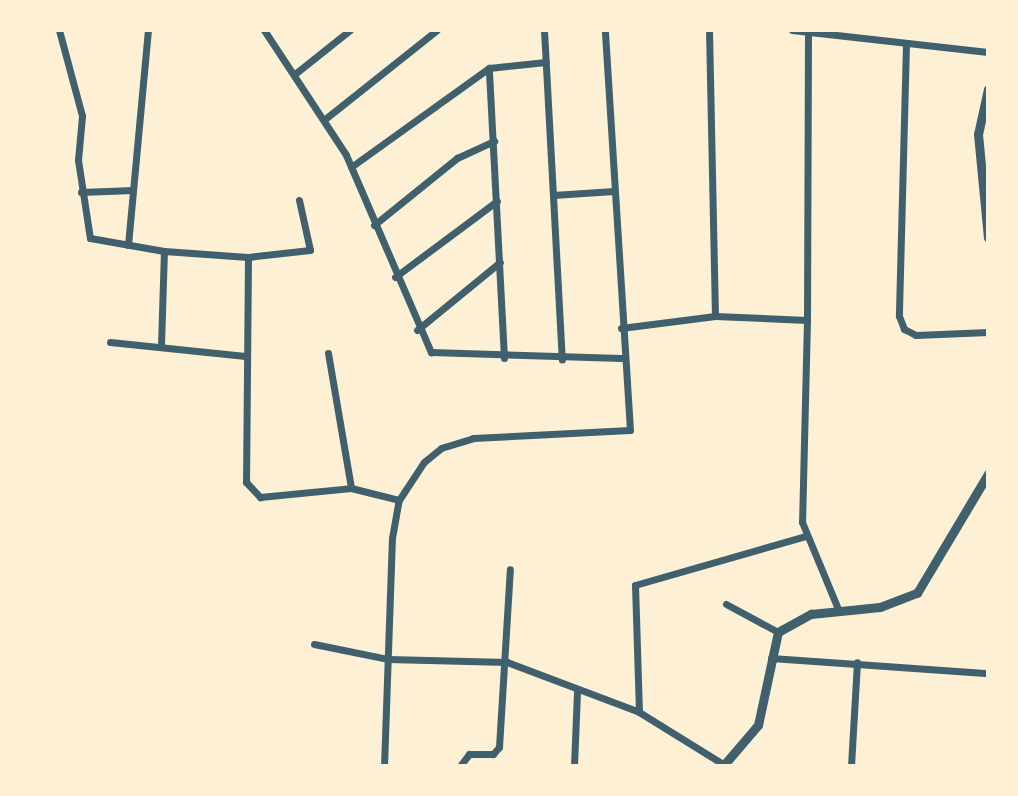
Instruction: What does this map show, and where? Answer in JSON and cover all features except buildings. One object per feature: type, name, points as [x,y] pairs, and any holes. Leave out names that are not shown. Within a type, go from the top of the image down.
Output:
[{"type":"street","points":[[128,245],[148,30]]},
{"type":"street","points":[[264,30],[326,119],[351,167],[417,330],[432,352],[562,360],[621,358]]},
{"type":"street","points":[[296,73],[350,30]]},
{"type":"street","points":[[326,119],[437,30]]},
{"type":"street","points":[[544,30],[562,360]]},
{"type":"street","points":[[384,766],[399,500],[424,462],[454,441],[630,430],[621,358],[606,30]]},
{"type":"street","points":[[709,30],[715,316]]},
{"type":"street","points":[[792,30],[988,52]]},
{"type":"street","points":[[59,31],[82,116],[81,191],[90,238],[163,251],[248,257],[310,250],[299,200]]},
{"type":"street","points":[[808,32],[807,320],[802,415],[806,536],[838,609]]},
{"type":"street","points":[[906,44],[899,316],[916,335],[988,332]]},
{"type":"street","points":[[351,167],[489,68],[546,62]]},
{"type":"street","points":[[489,68],[504,358]]},
{"type":"street","points":[[988,90],[978,116],[988,238]]},
{"type":"street","points":[[374,225],[457,158],[494,141]]},
{"type":"street","points":[[81,191],[133,190]]},
{"type":"street","points":[[553,195],[614,191]]},
{"type":"street","points":[[395,277],[497,201]]},
{"type":"street","points":[[161,345],[163,251]]},
{"type":"street","points":[[248,257],[245,356],[250,492],[260,497],[351,488],[399,500]]},
{"type":"street","points":[[417,330],[500,262]]},
{"type":"street","points":[[621,328],[715,316],[807,320]]},
{"type":"street","points":[[110,342],[161,345],[245,356]]},
{"type":"street","points":[[328,353],[351,488]]},
{"type":"street","points":[[314,644],[388,659],[507,662],[639,712],[724,766],[758,725],[778,632],[798,618],[838,609],[880,607],[917,593],[988,474]]},
{"type":"street","points":[[639,712],[635,585],[806,536]]},
{"type":"street","points":[[460,766],[469,754],[493,754],[499,747],[507,662],[510,569]]},
{"type":"street","points":[[726,604],[778,632]]},
{"type":"street","points":[[771,658],[988,673]]},
{"type":"street","points":[[851,766],[857,662]]},
{"type":"street","points":[[574,766],[578,691]]}]
